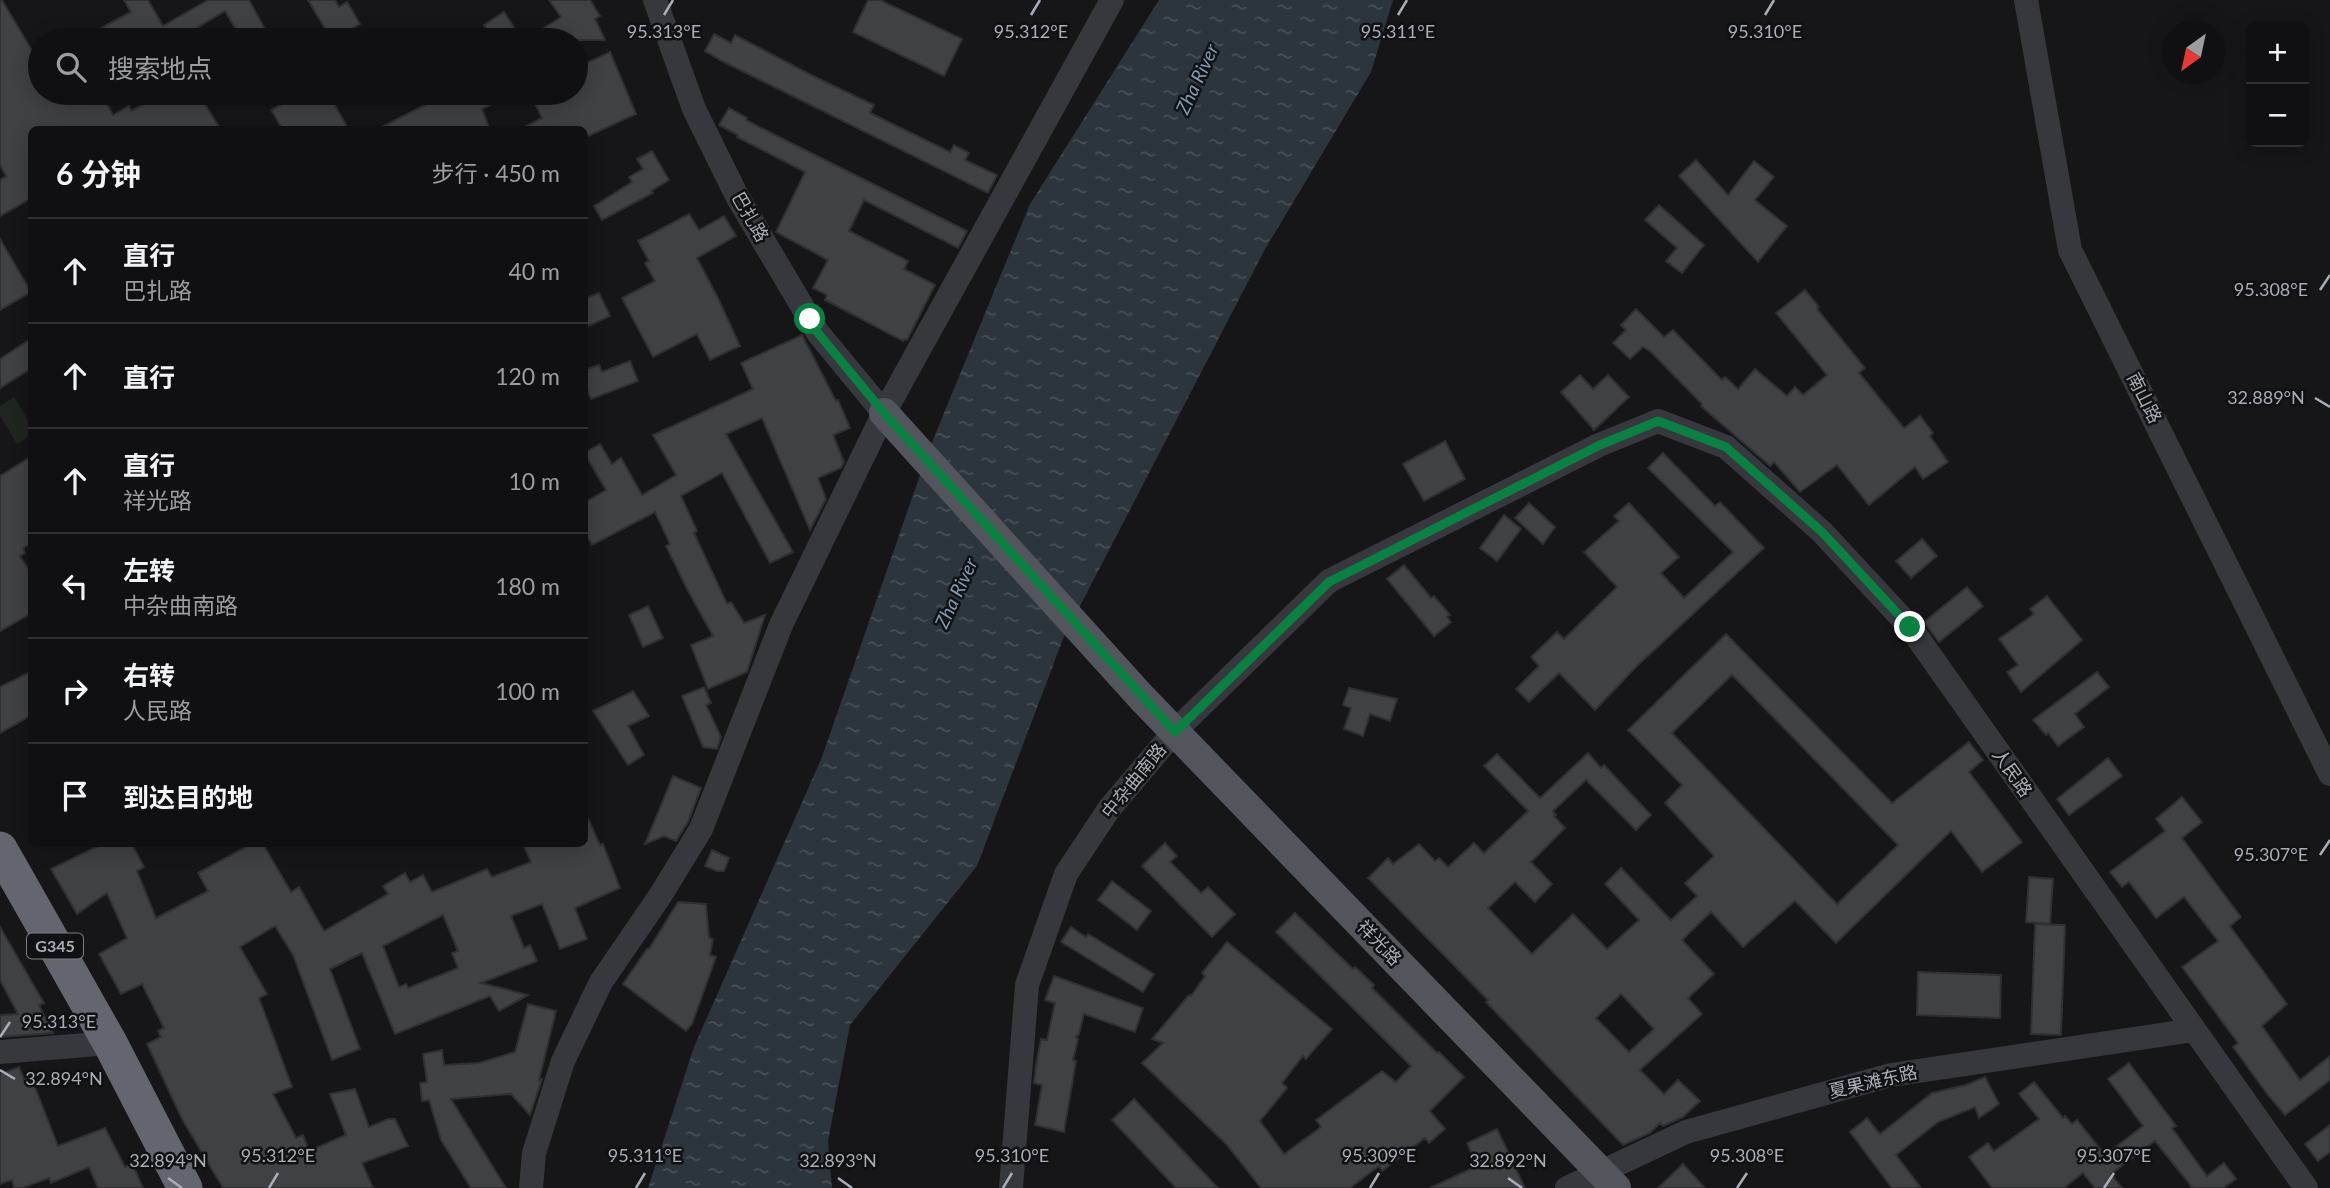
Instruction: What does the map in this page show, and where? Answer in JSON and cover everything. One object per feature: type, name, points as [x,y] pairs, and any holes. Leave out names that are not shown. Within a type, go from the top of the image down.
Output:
[{"type":"highway","name":"G345","points":[[0,849],[110,1043],[185,1188]]},
{"type":"main road","name":"祥光路","points":[[884,413],[1142,698],[1608,1180]]},
{"type":"street","name":"巴扎路","points":[[655,0],[694,109],[738,198],[818,333],[884,413]]},
{"type":"street","points":[[531,1188],[534,1153],[563,1061],[601,982],[660,896],[701,829],[781,625],[884,413],[1112,0]]},
{"type":"street","name":"南山路","points":[[2026,0],[2070,250],[2330,775]]},
{"type":"street","name":"中杂曲南路","points":[[1011,1188],[1027,985],[1066,874],[1109,809],[1175,732],[1329,582],[1600,445],[1658,421]]},
{"type":"street","name":"人民路","points":[[1658,421],[1726,447],[1822,532],[1910,627],[2306,1188]]},
{"type":"street","name":"夏果滩东路","points":[[1567,1188],[1608,1180],[1686,1132],[1891,1075],[2194,1030]]},
{"type":"street","points":[[0,1052],[110,1043]]},
{"type":"shaded area","points":[[14,397],[28,420],[28,437],[17,444],[0,416],[0,406]]},
{"type":"water","name":"Zha River","points":[[1159,0],[1393,0],[1371,72],[1264,251],[1063,639],[977,866],[850,1025],[828,1141],[832,1188],[648,1188],[694,1047],[822,757],[928,452],[1030,204]]},
{"type":"building","points":[[0,0],[28,44],[28,105],[108,105],[113,115],[129,106],[131,111],[142,105],[205,105],[219,126],[28,126],[28,200],[0,216],[0,180],[6,176],[0,165]]},
{"type":"building","points":[[124,0],[148,0],[163,26],[208,0],[249,0],[264,28],[235,28],[225,11],[197,28],[101,28],[131,12]]},
{"type":"building","points":[[308,0],[335,0],[339,7],[347,2],[360,24],[353,28],[325,28]]},
{"type":"building","points":[[549,0],[590,0],[600,16],[595,19],[605,40],[588,40],[588,28],[544,28],[561,17]]},
{"type":"building","points":[[868,0],[880,0],[962,39],[944,76],[853,32]]},
{"type":"building","points":[[504,12],[514,28],[486,28],[484,25]]},
{"type":"building","points":[[714,34],[731,43],[735,35],[874,105],[870,113],[950,152],[954,145],[969,153],[965,160],[997,175],[988,193],[722,61],[705,51]]},
{"type":"building","points":[[610,52],[636,114],[588,136],[588,126],[527,126],[542,118],[536,105],[588,105],[588,62]]},
{"type":"building","points":[[280,105],[335,105],[347,126],[281,126],[271,110]]},
{"type":"building","points":[[425,105],[490,105],[482,109],[488,126],[384,126]]},
{"type":"building","points":[[729,108],[747,118],[746,120],[967,231],[958,248],[864,200],[849,231],[908,261],[904,269],[935,285],[907,340],[903,341],[825,300],[827,295],[813,288],[828,260],[776,232],[805,172],[719,125]]},
{"type":"building","points":[[652,151],[669,180],[651,191],[653,193],[602,220],[594,206],[632,182],[629,177],[643,169],[637,159]]},
{"type":"building","points":[[1696,160],[1728,195],[1754,161],[1774,177],[1755,200],[1787,226],[1758,262],[1679,176]]},
{"type":"building","points":[[1659,205],[1704,245],[1682,273],[1666,261],[1677,248],[1645,220]]},
{"type":"building","points":[[689,214],[699,230],[724,216],[736,236],[697,258],[740,346],[710,360],[697,334],[653,357],[622,298],[655,281],[645,263],[649,261],[638,241]]},
{"type":"building","points":[[0,239],[28,287],[28,294],[0,310]]},
{"type":"building","points":[[1805,290],[1865,368],[1859,373],[1904,428],[1920,416],[1933,433],[1930,436],[1948,462],[1923,479],[1915,467],[1869,505],[1837,465],[1800,492],[1774,462],[1770,466],[1701,406],[1651,352],[1643,347],[1630,359],[1613,343],[1626,330],[1621,325],[1636,309],[1664,337],[1673,330],[1722,380],[1725,377],[1738,389],[1755,369],[1787,396],[1795,387],[1803,395],[1827,375],[1776,313]]},
{"type":"building","points":[[599,293],[610,316],[588,326],[588,297]]},
{"type":"building","points":[[802,335],[836,401],[838,400],[850,428],[833,435],[844,462],[841,468],[818,478],[826,499],[810,530],[762,418],[726,434],[793,552],[770,563],[722,473],[681,496],[697,531],[694,533],[727,604],[731,602],[744,623],[765,615],[747,672],[708,689],[691,645],[713,636],[666,546],[670,544],[655,512],[592,545],[588,538],[588,501],[606,490],[588,460],[588,451],[600,444],[612,464],[621,458],[642,495],[676,475],[653,435],[753,389],[741,363]]},
{"type":"building","points":[[28,341],[28,370],[0,388],[0,359]]},
{"type":"building","points":[[630,361],[638,381],[591,399],[588,392],[588,369],[599,365],[602,372]]},
{"type":"building","points":[[1580,375],[1593,389],[1608,375],[1629,397],[1594,430],[1561,392]]},
{"type":"building","points":[[1445,441],[1465,479],[1424,501],[1403,464]]},
{"type":"building","points":[[1663,453],[1715,506],[1720,502],[1764,548],[1637,666],[1595,710],[1559,673],[1529,702],[1516,689],[1539,666],[1531,657],[1557,632],[1564,639],[1617,587],[1584,552],[1619,521],[1614,516],[1629,503],[1679,557],[1661,573],[1684,598],[1733,552],[1648,468]]},
{"type":"building","points":[[28,458],[28,545],[23,548],[25,553],[20,556],[28,568],[28,615],[0,631],[0,476]]},
{"type":"building","points":[[1529,503],[1555,527],[1543,544],[1515,518]]},
{"type":"building","points":[[1504,515],[1521,529],[1497,561],[1480,548]]},
{"type":"building","points":[[1922,539],[1937,556],[1911,578],[1896,561]]},
{"type":"building","points":[[1404,565],[1431,598],[1434,596],[1450,615],[1447,617],[1451,622],[1434,636],[1387,579]]},
{"type":"building","points":[[1967,587],[1983,606],[1939,642],[1924,622]]},
{"type":"building","points":[[2047,596],[2082,640],[2021,692],[2007,672],[2018,665],[1999,639],[2034,614],[2030,609]]},
{"type":"building","points":[[648,606],[663,638],[643,647],[629,615]]},
{"type":"building","points":[[1726,634],[1892,803],[1969,742],[1983,760],[1969,772],[2022,842],[1982,872],[1951,831],[1836,943],[1795,901],[1743,947],[1711,912],[1682,940],[1714,974],[1688,998],[1702,1014],[1640,1070],[1664,1094],[1678,1080],[1700,1101],[1683,1117],[1663,1126],[1660,1123],[1650,1133],[1623,1145],[1486,1002],[1488,1000],[1368,878],[1388,858],[1393,864],[1419,844],[1435,861],[1439,858],[1448,867],[1474,843],[1484,853],[1528,811],[1484,766],[1497,754],[1540,798],[1588,753],[1601,768],[1604,765],[1651,815],[1636,830],[1586,780],[1553,811],[1565,828],[1531,862],[1552,884],[1535,902],[1515,882],[1488,908],[1532,954],[1573,914],[1607,949],[1639,920],[1605,884],[1621,868],[1671,920],[1697,896],[1685,883],[1714,856],[1665,803],[1682,785],[1628,730]],"holes":[[[1732,675],[1898,845],[1837,904],[1672,733]],[[1621,994],[1654,1029],[1629,1052],[1596,1018]]]},
{"type":"building","points":[[2097,672],[2109,687],[2075,714],[2084,727],[2058,746],[2033,720]]},
{"type":"building","points":[[28,673],[28,717],[0,733],[0,687]]},
{"type":"building","points":[[704,687],[711,703],[706,705],[721,737],[717,749],[703,747],[682,696]]},
{"type":"building","points":[[1349,688],[1397,699],[1390,721],[1370,714],[1363,736],[1344,729],[1351,708],[1343,705]]},
{"type":"building","points":[[633,691],[649,716],[628,726],[644,755],[628,765],[593,711]]},
{"type":"building","points":[[2108,758],[2122,776],[2069,815],[2057,799]]},
{"type":"building","points":[[673,776],[701,788],[688,822],[676,841],[664,836],[645,844]]},
{"type":"building","points":[[2182,797],[2202,822],[2182,838],[2241,917],[2230,926],[2287,1004],[2262,1026],[2300,1080],[2330,1056],[2330,1080],[2285,1115],[2233,1047],[2238,1043],[2182,967],[2218,941],[2184,897],[2156,918],[2129,882],[2122,887],[2110,872],[2165,831],[2156,819]]},
{"type":"building","points":[[588,819],[600,845],[603,844],[620,888],[575,908],[587,939],[560,949],[542,904],[511,916],[524,948],[530,945],[537,961],[481,983],[528,995],[499,1011],[490,996],[395,1034],[362,953],[330,969],[360,1049],[332,1060],[293,955],[275,926],[240,947],[267,994],[259,998],[292,1087],[273,1094],[296,1138],[303,1135],[309,1151],[346,1135],[330,1094],[355,1089],[369,1127],[395,1119],[408,1146],[362,1163],[373,1188],[223,1188],[182,1119],[147,1044],[161,1037],[158,1031],[164,1028],[142,984],[121,994],[99,954],[127,938],[107,893],[77,914],[51,869],[96,847],[134,847],[144,867],[137,871],[156,918],[208,891],[198,873],[246,847],[265,847],[291,892],[299,887],[324,931],[388,894],[383,886],[405,873],[410,882],[423,875],[432,892],[487,869],[492,877],[531,862],[524,847],[588,847]],"holes":[[[443,915],[458,951],[452,953],[458,968],[408,988],[406,984],[399,987],[383,946]]]},
{"type":"building","points":[[1165,843],[1177,856],[1170,862],[1201,893],[1208,887],[1235,914],[1212,937],[1142,866]]},
{"type":"building","points":[[712,850],[729,858],[724,871],[705,866]]},
{"type":"building","points":[[2029,877],[2053,879],[2050,924],[2026,922]]},
{"type":"building","points":[[1112,881],[1151,911],[1137,930],[1098,900]]},
{"type":"building","points":[[678,902],[706,904],[709,938],[713,939],[710,955],[716,957],[692,1024],[686,1031],[623,984]]},
{"type":"building","points":[[1295,913],[1353,969],[1355,967],[1374,985],[1372,988],[1464,1077],[1430,1111],[1445,1129],[1429,1143],[1425,1138],[1382,1171],[1379,1166],[1350,1188],[1261,1188],[1226,1144],[1142,1063],[1163,1043],[1152,1039],[1189,995],[1191,996],[1205,976],[1202,973],[1227,942],[1332,1029],[1306,1059],[1303,1056],[1282,1083],[1287,1088],[1260,1121],[1284,1154],[1321,1127],[1316,1120],[1382,1071],[1396,1082],[1411,1066],[1276,932]]},
{"type":"building","points":[[2035,924],[2065,925],[2061,1035],[2031,1034]]},
{"type":"building","points":[[0,927],[44,1003],[39,1005],[53,1033],[0,1037],[0,1015],[18,1014],[0,980]]},
{"type":"building","points":[[1071,927],[1086,937],[1088,934],[1154,974],[1143,992],[1061,942]]},
{"type":"building","points":[[1918,972],[2001,975],[2000,1018],[1917,1015]]},
{"type":"building","points":[[1054,976],[1143,1008],[1135,1032],[1084,1014],[1076,1037],[1078,1039],[1073,1060],[1076,1061],[1064,1132],[1035,1125],[1042,1085],[1034,1083],[1036,1065],[1041,1039],[1047,1040],[1055,1003],[1045,1000]]},
{"type":"building","points":[[528,1004],[556,1011],[539,1080],[542,1079],[530,1115],[511,1094],[451,1099],[506,1188],[471,1188],[441,1140],[429,1100],[422,1101],[420,1083],[427,1082],[423,1054],[442,1050],[444,1065],[479,1063],[515,1052]]},
{"type":"building","points":[[2129,1063],[2176,1126],[2172,1128],[2207,1176],[2224,1163],[2236,1179],[2223,1188],[2191,1188],[2155,1141],[2111,1174],[2122,1188],[2095,1188],[2083,1173],[2064,1188],[1992,1188],[1969,1157],[1988,1143],[1994,1151],[2039,1119],[2019,1094],[2034,1082],[2063,1118],[2065,1116],[2072,1124],[2077,1120],[2105,1155],[2143,1126],[2108,1079]]},
{"type":"building","points":[[19,1067],[24,1079],[31,1077],[58,1146],[105,1128],[125,1167],[132,1163],[143,1188],[98,1188],[89,1167],[51,1183],[49,1178],[22,1188],[14,1188],[12,1180],[0,1184],[0,1074]]},
{"type":"building","points":[[1985,1077],[1999,1104],[1979,1118],[1975,1107],[1938,1122],[1896,1155],[1921,1188],[1892,1188],[1850,1132],[1867,1118],[1880,1134],[1932,1093],[1966,1085]]},
{"type":"building","points":[[1134,1099],[1218,1188],[1176,1188],[1112,1120]]},
{"type":"building","points":[[2330,1125],[2330,1152],[2318,1161],[2305,1144]]},
{"type":"building","points":[[1497,1129],[1525,1188],[1430,1188],[1477,1166],[1467,1143]]},
{"type":"building","points":[[1683,1164],[1705,1188],[1658,1188]]},
{"type":"route","points":[[810,319],[818,333],[884,413],[1175,732],[1329,582],[1600,445],[1658,421],[1726,447],[1822,532],[1910,627]]}]
